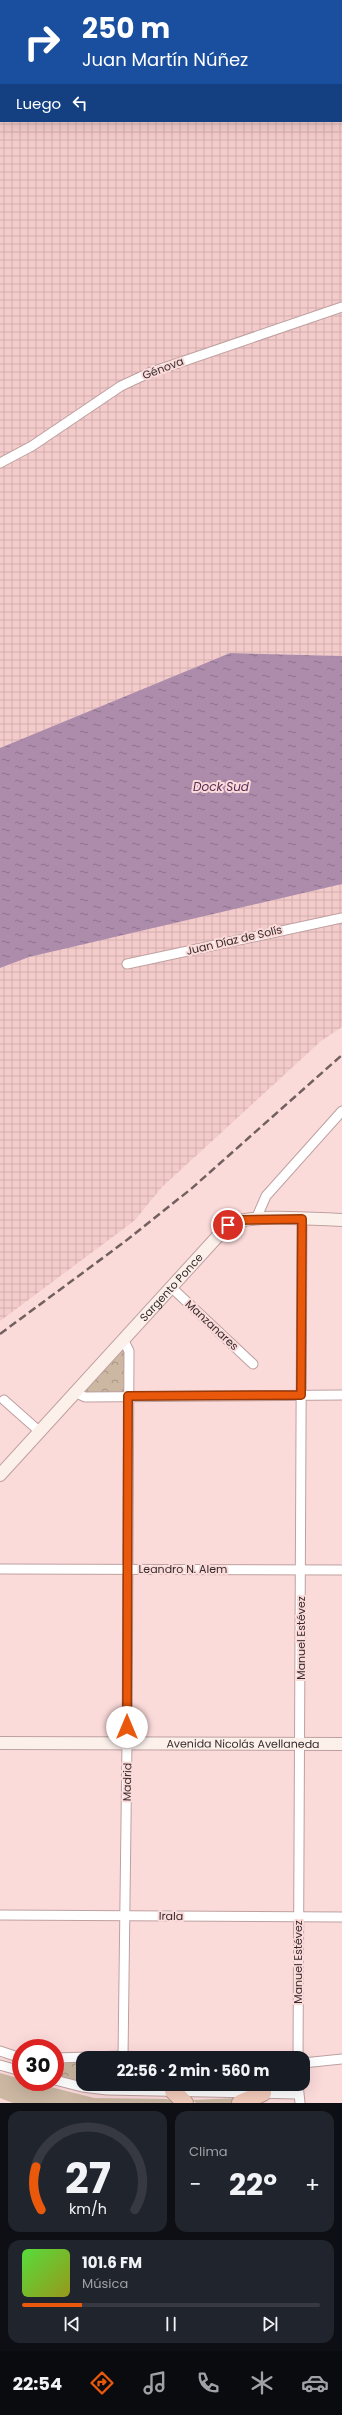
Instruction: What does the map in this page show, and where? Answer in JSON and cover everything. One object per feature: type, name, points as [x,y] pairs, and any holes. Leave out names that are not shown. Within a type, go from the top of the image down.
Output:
[{"type":"highway","points":[[173,2091],[185,2103]]},
{"type":"highway","points":[[240,2103],[263,2093]]},
{"type":"main road","name":"Sargento Ponce","points":[[0,1475],[222,1229],[234,1221],[256,1219],[342,1220]]},
{"type":"main road","name":"Avenida Nicolás Avellaneda","points":[[0,1743],[342,1744]]},
{"type":"street","name":"Génova","points":[[0,464],[32,446],[121,386],[149,373],[342,307]]},
{"type":"street","name":"Juan Díaz de Solís","points":[[127,964],[342,918]]},
{"type":"street","points":[[256,1219],[266,1196],[342,1112]]},
{"type":"street","name":"Manuel Estévez","points":[[298,2051],[302,1219]]},
{"type":"street","name":"Manzanares","points":[[171,1287],[253,1364]]},
{"type":"street","name":"Madrid","points":[[122,1339],[128,1351],[126,1915],[123,2051]]},
{"type":"street","points":[[74,1392],[85,1397],[342,1395]]},
{"type":"street","points":[[4,1400],[39,1431]]},
{"type":"street","name":"Leandro N. Alem","points":[[0,1569],[342,1570]]},
{"type":"street","name":"Irala","points":[[0,1915],[342,1917]]},
{"type":"street","points":[[0,2051],[12,2055]]},
{"type":"street","points":[[64,2058],[76,2058]]},
{"type":"street","points":[[310,2062],[342,2059]]},
{"type":"street","points":[[0,2065],[12,2068]]},
{"type":"street","points":[[64,2082],[76,2085]]},
{"type":"street","points":[[173,2091],[263,2093],[299,2098]]},
{"type":"shaded area","points":[[0,122],[342,122],[342,656],[230,653],[0,748]]},
{"type":"shaded area","points":[[335,884],[342,884],[342,1027],[321,1041],[162,1187],[134,1221],[0,1321],[0,968],[28,957]]},
{"type":"green space","points":[[123,1339],[127,1347],[128,1396],[80,1396]]},
{"type":"green space","points":[[76,2060],[76,2083],[64,2080],[64,2061]]},
{"type":"green space","points":[[0,2073],[12,2076],[12,2091],[64,2090],[94,2098],[166,2099],[180,2103],[13,2103],[0,2098]]},
{"type":"green space","points":[[239,2098],[234,2103],[196,2103],[193,2100]]},
{"type":"water","name":"Dock Sud","points":[[230,653],[342,656],[342,884],[29,957],[0,968],[0,748]]},
{"type":"railway","points":[[0,1334],[123,1243],[191,1189],[342,1055]]},
{"type":"route","points":[[127,1727],[128,1396],[301,1395],[302,1219],[238,1220],[228,1225]]}]
